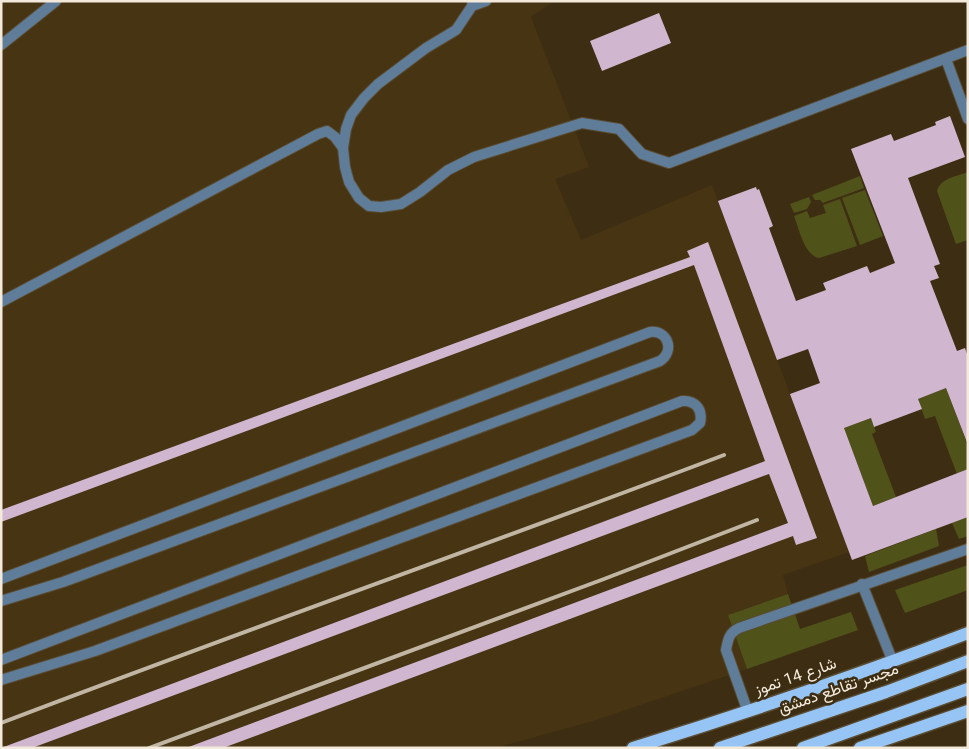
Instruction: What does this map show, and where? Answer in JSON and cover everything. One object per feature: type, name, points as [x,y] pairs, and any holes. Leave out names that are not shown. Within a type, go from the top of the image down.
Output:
[{"type":"main road","name":"شارع 14 تموز","points":[[633,748],[748,712],[893,662],[968,633]]},
{"type":"main road","name":"مجسر تقاطع دمشق","points":[[720,748],[886,692],[968,661]]},
{"type":"main road","points":[[803,748],[968,689]]},
{"type":"main road","points":[[860,748],[968,711]]},
{"type":"lane","points":[[1,45],[56,1]]},
{"type":"lane","points":[[486,1],[472,4],[456,30],[426,48],[378,84],[364,98],[351,116],[343,148],[345,167],[349,182],[359,198],[369,206],[381,207],[401,204],[448,170],[474,157],[582,123],[619,129],[642,154],[669,163],[968,50]]},
{"type":"lane","points":[[946,58],[968,119]]},
{"type":"lane","points":[[1,302],[318,134],[327,131],[335,137],[343,148]]},
{"type":"lane","points":[[1,578],[650,332],[655,331],[664,335],[668,343],[667,353],[660,360],[63,582],[1,601]]},
{"type":"lane","points":[[1,660],[682,401],[696,404],[701,412],[700,422],[692,430],[95,651],[1,680]]},
{"type":"lane","points":[[748,712],[726,650],[728,639],[732,632],[738,628],[862,584],[968,549]]},
{"type":"lane","points":[[862,584],[893,662]]},
{"type":"shaded area","points":[[1,1],[554,1],[531,17],[589,167],[555,179],[581,240],[712,185],[849,552],[783,575],[788,594],[728,615],[747,669],[593,721],[495,748],[1,748]]},
{"type":"shaded area","points":[[968,172],[968,240],[956,244],[937,191],[945,181]]},
{"type":"shaded area","points":[[860,176],[864,188],[823,203],[820,200],[815,200],[812,195]]},
{"type":"shaded area","points":[[865,190],[883,236],[860,245],[842,198]]},
{"type":"shaded area","points":[[809,197],[811,202],[807,209],[794,213],[790,204]]},
{"type":"shaded area","points":[[840,199],[857,246],[819,258],[814,256],[806,247],[794,216],[807,211],[810,218],[826,213],[823,205]]},
{"type":"shaded area","points":[[946,388],[968,446],[968,469],[957,474],[935,416],[925,419],[918,399]]},
{"type":"shaded area","points":[[871,418],[876,432],[872,434],[896,497],[873,506],[844,428]]},
{"type":"shaded area","points":[[968,517],[968,536],[959,539],[952,523]]},
{"type":"shaded area","points":[[936,529],[939,546],[869,572],[865,556]]},
{"type":"shaded area","points":[[968,565],[968,590],[905,613],[895,590]]},
{"type":"shaded area","points":[[788,594],[800,629],[851,612],[858,630],[747,669],[728,615]]},
{"type":"building","points":[[659,13],[671,43],[602,71],[590,41]]},
{"type":"building","points":[[950,116],[965,157],[908,178],[940,264],[934,266],[939,278],[930,281],[957,351],[965,348],[968,357],[968,445],[946,388],[918,399],[922,409],[874,427],[871,418],[844,428],[873,506],[968,469],[968,517],[852,560],[790,394],[820,383],[808,349],[777,360],[718,201],[756,187],[757,190],[759,189],[773,226],[769,228],[796,301],[826,290],[823,283],[867,266],[870,273],[895,263],[851,149],[891,134],[894,141],[936,125],[935,122]]},
{"type":"building","points":[[708,242],[817,538],[796,545],[793,536],[223,748],[186,748],[788,523],[769,474],[32,748],[1,748],[765,461],[694,265],[1,522],[1,510],[690,257],[687,251]]},
{"type":"railway","points":[[1,723],[724,455]]},
{"type":"railway","points":[[149,748],[604,579],[757,520]]}]
